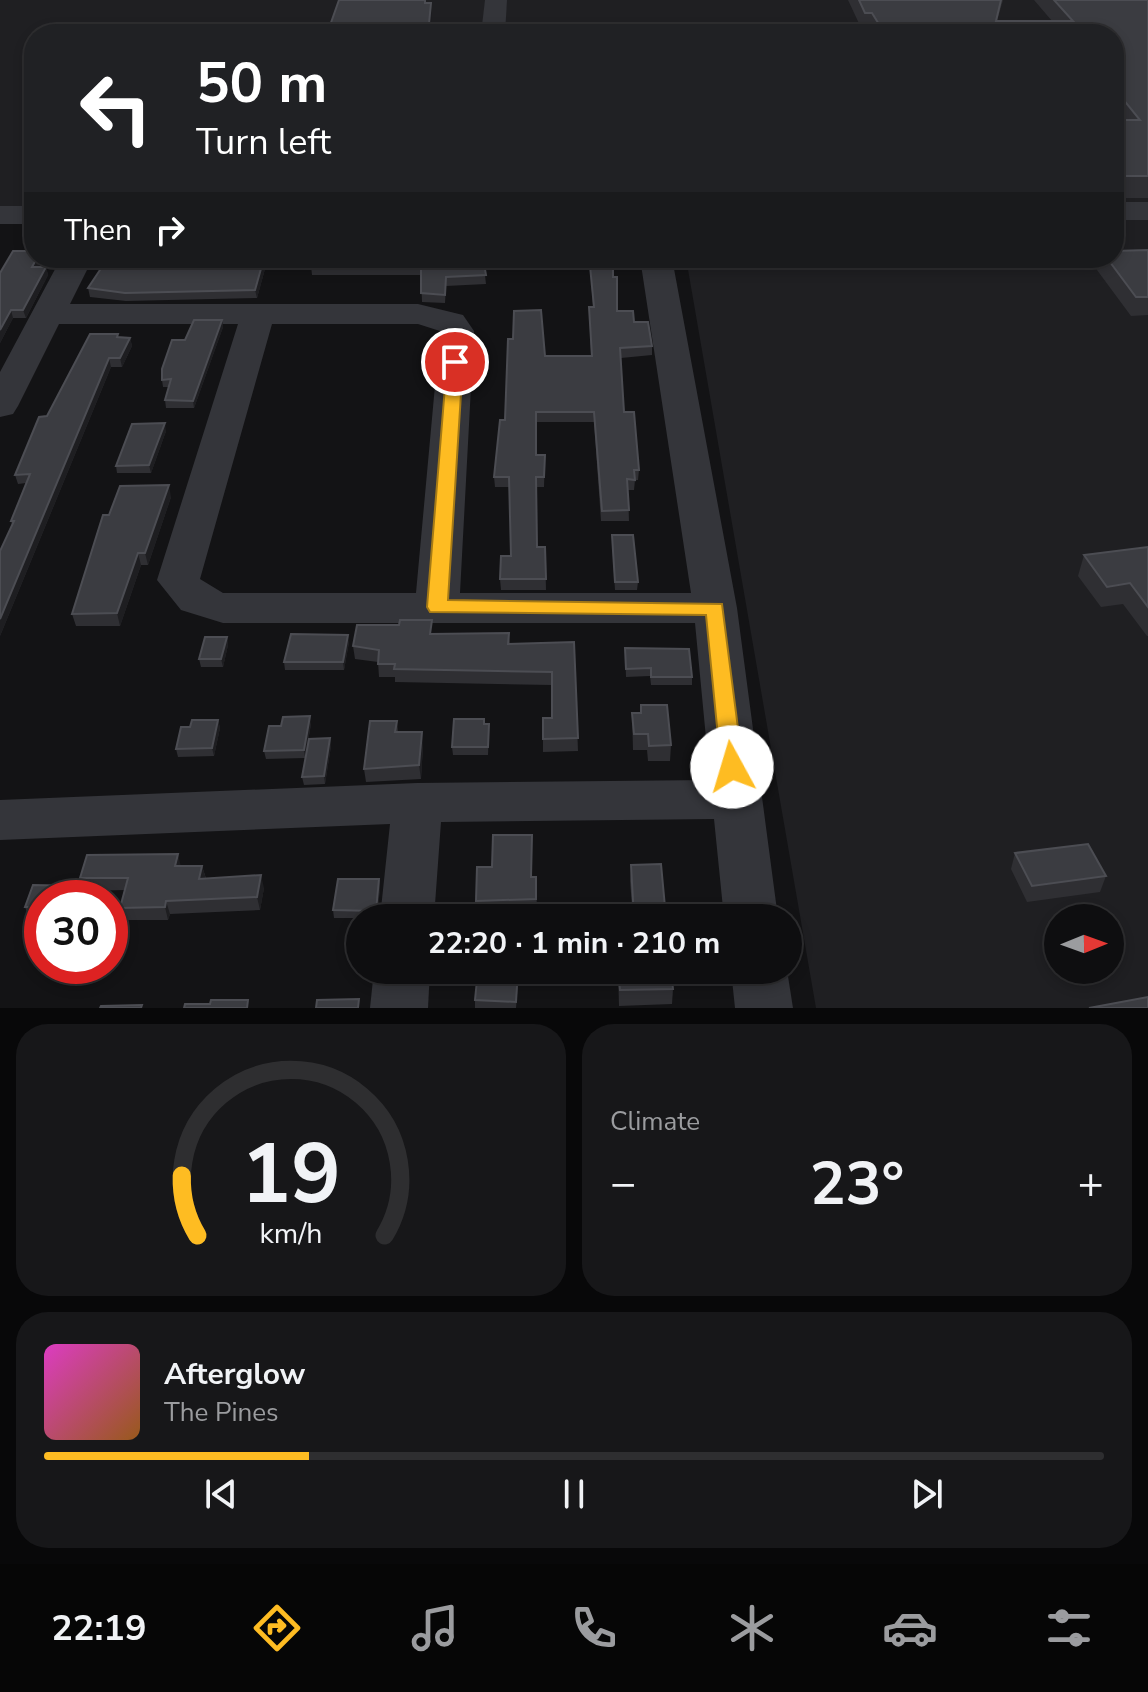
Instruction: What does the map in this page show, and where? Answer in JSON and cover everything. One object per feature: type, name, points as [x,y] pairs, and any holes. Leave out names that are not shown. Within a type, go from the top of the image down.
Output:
[{"type":"street","points":[[494,24],[496,0]]},
{"type":"street","points":[[1124,211],[1148,211]]},
{"type":"street","points":[[0,215],[24,215]]},
{"type":"street","points":[[0,406],[72,268]]},
{"type":"street","points":[[658,268],[715,608],[749,904]]},
{"type":"street","points":[[47,314],[418,314],[440,316],[451,322],[457,331],[437,607]]},
{"type":"street","points":[[258,314],[178,580],[186,594],[202,605],[223,608],[715,608]]},
{"type":"street","points":[[0,820],[417,803],[735,799]]},
{"type":"street","points":[[408,904],[417,803]]},
{"type":"street","points":[[399,1008],[401,984]]},
{"type":"street","points":[[761,984],[764,1008]]},
{"type":"shaded area","points":[[0,0],[1148,0],[1148,1008],[816,1008],[802,927],[802,904],[798,904],[688,268],[1124,268],[1124,24],[24,24],[24,210],[0,211]]},
{"type":"building","points":[[339,0],[425,0],[425,3],[431,3],[429,24],[331,24]]},
{"type":"building","points":[[859,0],[1001,0],[996,21],[1073,21],[1054,0],[1148,0],[1148,176],[1124,176],[1124,120],[1140,120],[1124,100],[1124,24],[879,24],[872,13],[865,13]]},
{"type":"building","points":[[1148,250],[1148,297],[1136,297],[1114,268],[1124,268],[1124,251]]},
{"type":"building","points":[[13,251],[24,251],[24,268],[45,268],[23,310],[11,310],[0,330],[0,273]]},
{"type":"building","points":[[101,268],[261,268],[255,290],[125,293],[88,288]]},
{"type":"building","points":[[421,268],[485,268],[486,275],[446,277],[445,295],[421,293]]},
{"type":"building","points":[[590,268],[613,268],[613,277],[617,277],[617,311],[633,311],[634,322],[648,322],[652,346],[620,348],[624,412],[634,412],[639,470],[634,470],[635,480],[627,479],[629,510],[602,511],[594,412],[536,412],[536,455],[545,455],[544,477],[536,477],[537,547],[545,547],[546,579],[500,579],[501,556],[511,556],[509,477],[494,477],[500,420],[505,420],[508,339],[513,339],[514,311],[541,310],[545,356],[592,356],[589,307],[594,307]]},
{"type":"building","points":[[194,320],[222,320],[193,401],[165,400],[171,379],[162,380],[162,369],[172,340],[185,340]]},
{"type":"building","points":[[90,334],[118,334],[117,337],[130,338],[120,358],[109,358],[0,619],[0,551],[30,474],[15,475],[39,417],[47,416]]},
{"type":"building","points":[[165,423],[149,465],[116,466],[132,424]]},
{"type":"building","points":[[169,485],[145,553],[138,553],[117,613],[72,614],[103,515],[109,515],[120,486]]},
{"type":"building","points":[[612,535],[633,535],[638,582],[615,582]]},
{"type":"building","points":[[1148,547],[1148,607],[1130,583],[1107,587],[1084,555]]},
{"type":"building","points":[[400,620],[432,620],[430,634],[509,633],[508,644],[574,642],[578,738],[543,739],[543,718],[552,718],[552,672],[394,669],[395,664],[378,664],[379,650],[353,646],[357,625],[399,625]]},
{"type":"building","points":[[291,634],[348,635],[343,662],[284,662]]},
{"type":"building","points":[[205,637],[227,637],[221,659],[199,659]]},
{"type":"building","points":[[625,648],[689,649],[692,677],[651,677],[651,668],[626,669]]},
{"type":"building","points":[[641,705],[667,705],[671,745],[649,746],[648,734],[634,734],[632,713],[641,713]]},
{"type":"building","points":[[310,716],[304,750],[264,751],[269,726],[281,726],[283,717]]},
{"type":"building","points":[[454,719],[484,719],[484,724],[489,724],[488,747],[452,747]]},
{"type":"building","points":[[192,720],[218,720],[212,748],[176,749],[181,727],[190,727]]},
{"type":"building","points":[[370,721],[397,721],[395,732],[422,732],[419,765],[364,769]]},
{"type":"building","points":[[330,738],[324,776],[302,777],[309,739]]},
{"type":"building","points":[[493,835],[532,835],[531,877],[536,877],[536,899],[476,901],[477,867],[492,867]]},
{"type":"building","points":[[1088,844],[1106,876],[1032,886],[1015,853]]},
{"type":"building","points":[[178,854],[175,866],[202,866],[199,879],[261,875],[257,897],[166,901],[165,907],[128,908],[128,878],[80,878],[87,855]]},
{"type":"building","points":[[661,864],[665,904],[633,904],[631,865]]},
{"type":"building","points":[[338,879],[379,879],[377,904],[346,904],[346,910],[333,910]]},
{"type":"building","points":[[477,984],[517,984],[516,1002],[475,1000]]},
{"type":"building","points":[[619,984],[672,984],[673,989],[620,990]]},
{"type":"building","points":[[1148,997],[1148,1008],[1089,1008]]},
{"type":"building","points":[[359,999],[358,1008],[316,1008],[317,1000]]},
{"type":"building","points":[[211,1000],[248,1000],[247,1008],[184,1008],[185,1004],[210,1004]]},
{"type":"building","points":[[142,1005],[141,1008],[100,1008],[101,1006]]},
{"type":"route","points":[[455,362],[437,607],[715,608],[732,767]]}]
